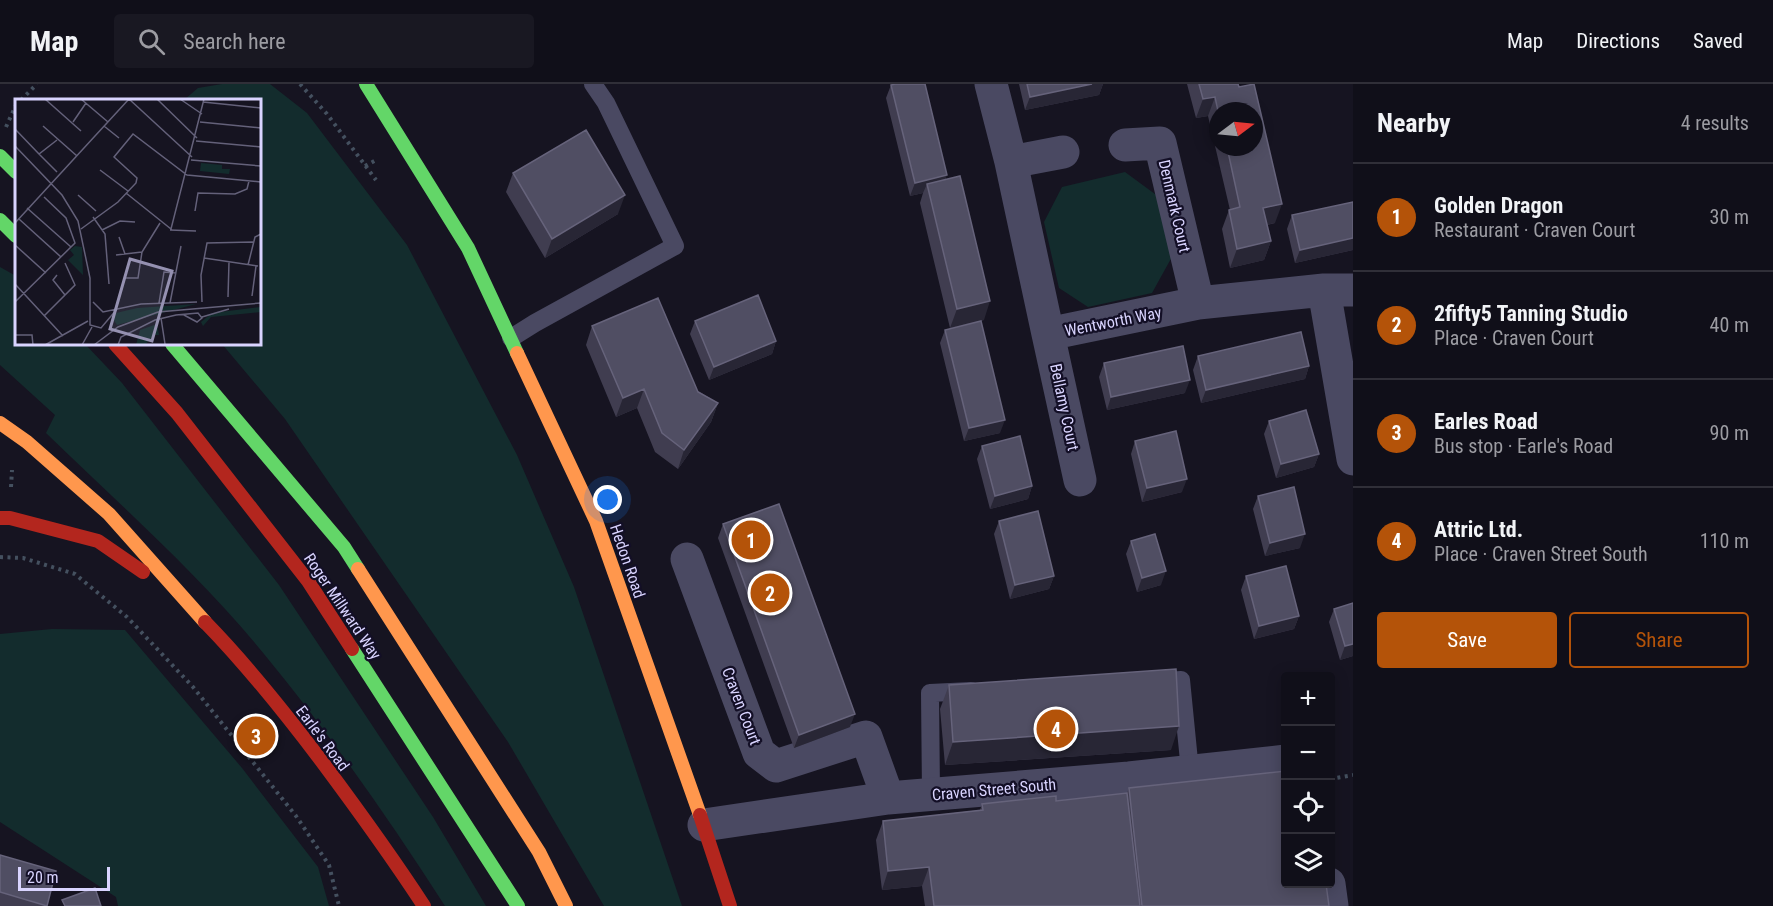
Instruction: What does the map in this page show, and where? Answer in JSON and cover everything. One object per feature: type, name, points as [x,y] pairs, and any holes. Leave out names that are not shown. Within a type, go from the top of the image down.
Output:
[{"type":"highway","points":[[366,84],[386,118]]},
{"type":"highway","points":[[360,98],[386,118]]},
{"type":"highway","name":"Hedon Road","points":[[386,118],[468,248],[597,521],[704,825],[730,906]]},
{"type":"highway","points":[[0,156],[15,171]]},
{"type":"highway","points":[[0,220],[15,235]]},
{"type":"highway","name":"Roger Millward Way","points":[[116,345],[177,413],[309,581],[518,906]]},
{"type":"highway","name":"Roger Millward Way","points":[[173,345],[344,547],[539,852],[566,906]]},
{"type":"highway","name":"Earle's Road","points":[[0,423],[27,442],[109,514],[184,600],[228,645],[287,716],[388,850],[424,906]]},
{"type":"highway","name":"Earle's Road","points":[[0,518],[10,518],[99,541],[184,600]]},
{"type":"street","name":"Wentworth Way","points":[[991,84],[1011,162],[1048,334],[1198,303],[1338,290]]},
{"type":"street","name":"Denmark Court","points":[[1125,145],[1160,143],[1198,303]]},
{"type":"street","points":[[1011,162],[1063,152]]},
{"type":"street","points":[[1338,290],[1353,459]]},
{"type":"street","name":"Bellamy Court","points":[[1048,334],[1080,480]]},
{"type":"street","name":"Craven Court","points":[[687,559],[759,753],[776,766],[866,737],[888,798]]},
{"type":"street","name":"Craven Street South","points":[[704,825],[888,798],[1129,778],[1281,762]]},
{"type":"street","points":[[1330,888],[1332,906]]},
{"type":"lane","points":[[511,338],[535,322],[675,246],[606,104],[593,84]]},
{"type":"lane","points":[[1133,683],[1181,680],[1190,771]]},
{"type":"lane","points":[[931,794],[930,693],[990,690]]},
{"type":"path","points":[[22,99],[37,84]]},
{"type":"path","points":[[300,84],[327,114],[376,180]]},
{"type":"path","points":[[0,557],[23,558],[75,574],[127,617],[193,687],[296,816],[329,866],[339,906]]},
{"type":"path","points":[[1335,778],[1353,775]]},
{"type":"green space","points":[[222,84],[270,84],[307,113],[407,245],[517,455],[574,587],[682,906],[604,906],[508,742],[285,419],[223,345],[261,345],[261,99],[185,99],[198,88]]},
{"type":"green space","points":[[1125,172],[1159,197],[1173,255],[1152,293],[1088,307],[1059,288],[1044,222],[1062,187]]},
{"type":"green space","points":[[0,267],[15,275],[15,345],[86,345],[122,383],[279,585],[433,817],[486,906],[445,906],[358,777],[264,654],[186,568],[46,433],[55,415],[0,365]]},
{"type":"green space","points":[[52,629],[125,630],[242,768],[318,867],[329,906],[118,906],[116,897],[0,822],[0,634]]},
{"type":"building","points":[[925,84],[947,175],[915,183],[891,85]]},
{"type":"building","points":[[1027,84],[1092,84],[1030,97]]},
{"type":"building","points":[[1199,84],[1238,84],[1239,87],[1254,84],[1258,102],[1216,102],[1215,97],[1203,99]]},
{"type":"building","points":[[1263,123],[1282,204],[1263,208],[1271,241],[1237,249],[1229,210],[1240,207],[1229,156],[1263,156]]},
{"type":"building","points":[[586,130],[625,195],[552,239],[513,173]]},
{"type":"building","points":[[960,176],[990,301],[957,309],[927,184]]},
{"type":"building","points":[[1353,202],[1353,238],[1300,250],[1292,215]]},
{"type":"building","points":[[758,295],[776,341],[714,367],[695,321]]},
{"type":"building","points":[[658,298],[698,392],[718,403],[684,450],[662,433],[644,389],[623,398],[592,326]]},
{"type":"building","points":[[981,321],[1005,420],[969,428],[945,330]]},
{"type":"building","points":[[1301,332],[1309,366],[1206,390],[1198,356]]},
{"type":"building","points":[[1183,346],[1190,380],[1111,397],[1104,363]]},
{"type":"building","points":[[1306,410],[1319,454],[1281,464],[1269,421]]},
{"type":"building","points":[[1176,431],[1187,479],[1147,488],[1135,441]]},
{"type":"building","points":[[1020,436],[1032,486],[995,496],[982,446]]},
{"type":"building","points":[[1294,487],[1305,534],[1270,543],[1258,496]]},
{"type":"building","points":[[779,504],[855,714],[799,735],[723,524]]},
{"type":"building","points":[[1038,511],[1054,576],[1015,585],[999,521]]},
{"type":"building","points":[[1155,534],[1166,571],[1142,578],[1131,541]]},
{"type":"building","points":[[1286,566],[1299,616],[1259,626],[1246,576]]},
{"type":"building","points":[[1353,603],[1353,644],[1345,646],[1334,609]]},
{"type":"building","points":[[1176,669],[1179,726],[953,742],[949,685]]},
{"type":"building","points":[[1281,772],[1281,888],[1327,888],[1329,906],[1142,906],[1129,788]]},
{"type":"building","points":[[1127,793],[1140,906],[934,906],[929,867],[888,871],[883,821],[983,810],[982,804],[1056,796],[1056,801]]},
{"type":"building","points":[[0,855],[56,871],[47,906],[0,892]]},
{"type":"building","points":[[95,888],[101,906],[65,906],[62,900]]},
{"type":"traffic: fast","points":[[366,84],[468,248],[517,353]]},
{"type":"traffic: fast","points":[[0,156],[15,171]]},
{"type":"traffic: fast","points":[[0,220],[15,235]]},
{"type":"traffic: fast","points":[[173,345],[344,547],[358,569]]},
{"type":"traffic: fast","points":[[352,649],[518,906]]},
{"type":"traffic: slow","points":[[517,353],[596,521],[700,815]]},
{"type":"traffic: slow","points":[[0,423],[27,442],[109,514],[205,622]]},
{"type":"traffic: slow","points":[[358,569],[539,852],[566,906]]},
{"type":"traffic: jam","points":[[116,345],[177,413],[308,581],[352,649]]},
{"type":"traffic: jam","points":[[0,518],[10,518],[98,541],[143,572]]},
{"type":"traffic: jam","points":[[205,622],[281,708],[375,834],[424,906]]},
{"type":"traffic: jam","points":[[700,815],[730,906]]},
{"type":"place","name":"Golden Dragon","points":[[751,540]]},
{"type":"place","name":"2fifty5 Tanning Studio","points":[[770,593]]},
{"type":"place","name":"Attric Ltd.","points":[[1056,729]]},
{"type":"place","name":"Earles Road","points":[[256,736]]}]
